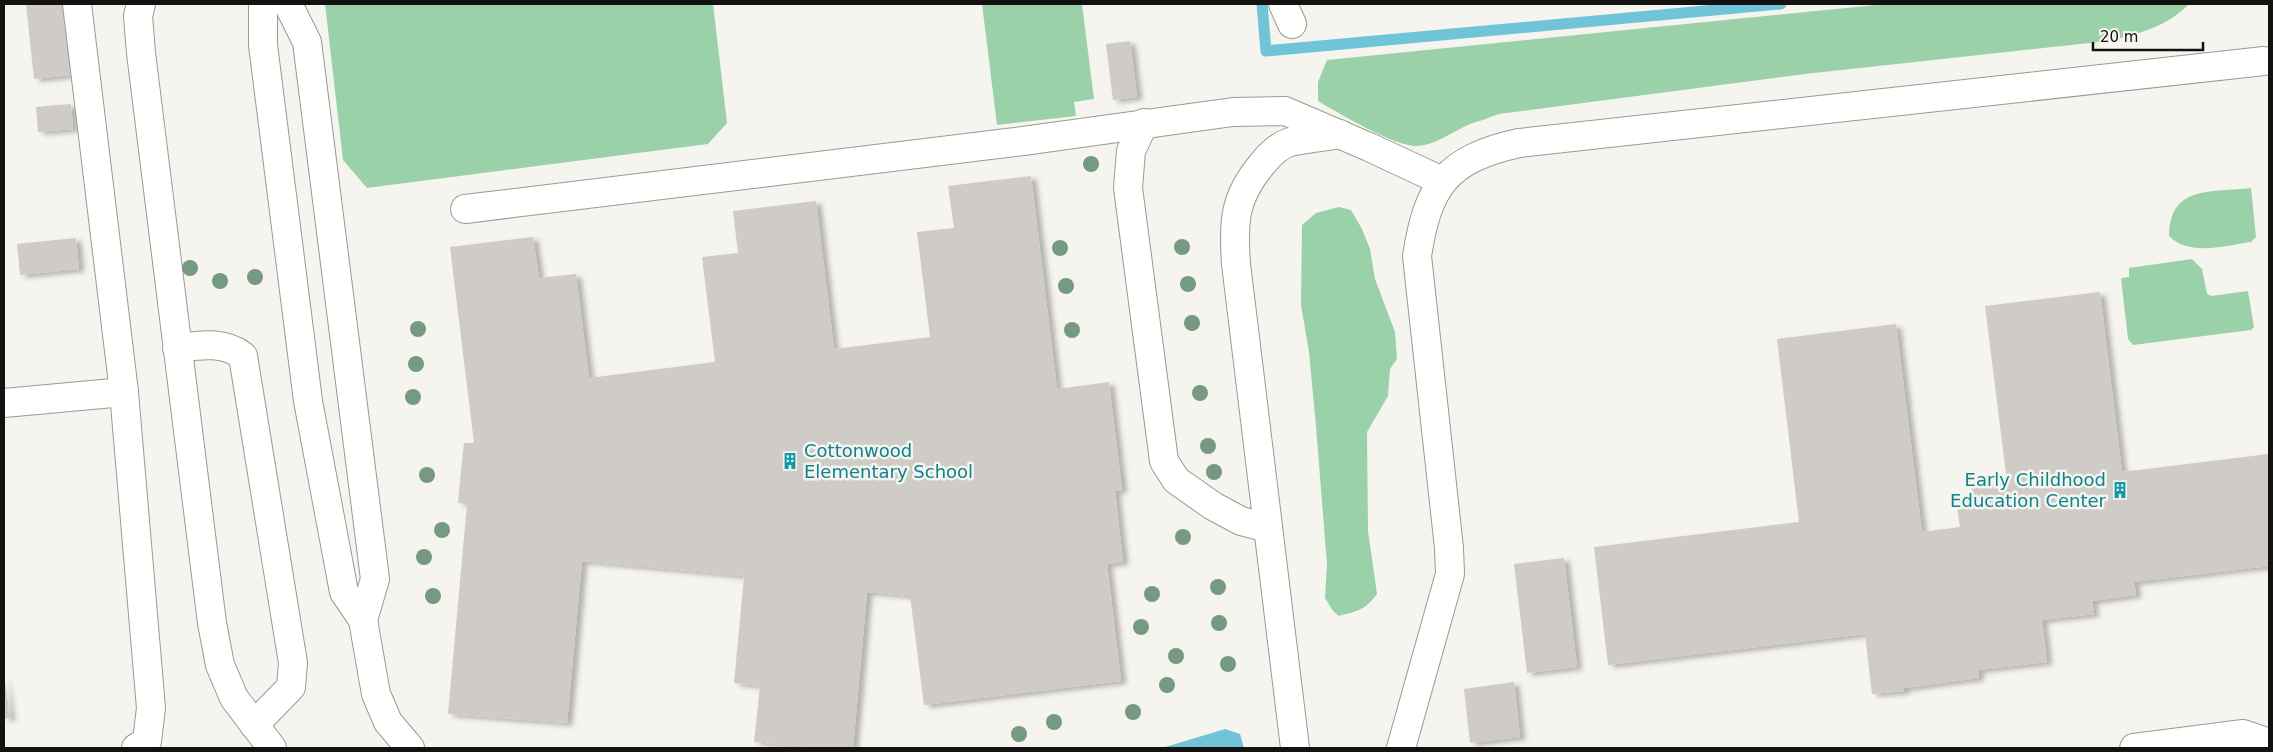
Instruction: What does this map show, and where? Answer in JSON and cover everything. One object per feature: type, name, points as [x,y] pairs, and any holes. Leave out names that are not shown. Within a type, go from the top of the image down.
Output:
[{"type":"street","points":[[77,4],[124,392],[152,708],[147,741],[136,748]]},
{"type":"street","points":[[141,4],[138,16],[140,53],[212,623],[220,665],[234,698],[272,748]]},
{"type":"street","points":[[263,4],[263,45],[308,401],[344,592],[364,620]]},
{"type":"street","points":[[288,4],[307,42],[375,579],[364,620],[376,694],[388,722],[410,748]]},
{"type":"street","points":[[1401,748],[1450,574],[1417,256],[1421,231],[1431,198],[1442,181],[1474,156],[1492,149],[1519,143],[2264,61]]},
{"type":"street","points":[[465,209],[1014,142],[1233,112],[1285,111],[1442,181]]},
{"type":"street","points":[[1144,123],[1131,151],[1128,188],[1164,461],[1176,480],[1213,506],[1241,521],[1268,528]]},
{"type":"street","points":[[1295,748],[1236,264],[1234,230],[1238,203],[1248,180],[1269,156],[1289,142],[1340,134]]},
{"type":"street","points":[[177,348],[204,344],[233,348],[243,356],[293,663],[291,687],[254,725]]},
{"type":"street","points":[[4,403],[124,392]]},
{"type":"street","points":[[2134,748],[2243,734],[2269,743]]},
{"type":"green space","points":[[325,4],[713,4],[727,123],[708,144],[367,188],[343,160]]},
{"type":"green space","points":[[982,4],[1082,4],[1094,99],[1074,102],[1076,116],[997,125]]},
{"type":"green space","points":[[1886,4],[2189,4],[2180,12],[2152,29],[2108,41],[1805,74],[1499,114],[1470,124],[1430,144],[1416,146],[1394,141],[1352,121],[1318,101],[1318,82],[1327,60]]},
{"type":"green space","points":[[2251,188],[2256,237],[2251,242],[2220,247],[2197,248],[2177,242],[2169,236],[2171,219],[2177,207],[2185,199],[2196,194],[2208,192]]},
{"type":"green space","points":[[1339,207],[1351,210],[1362,229],[1370,249],[1375,279],[1395,332],[1397,359],[1390,369],[1388,396],[1367,432],[1368,531],[1377,594],[1361,609],[1339,616],[1333,611],[1325,598],[1327,565],[1316,426],[1309,352],[1301,305],[1302,225],[1316,213]]},
{"type":"green space","points":[[2192,259],[2202,269],[2207,294],[2211,296],[2248,291],[2254,327],[2251,330],[2133,345],[2128,339],[2121,278],[2129,277],[2129,268]]},
{"type":"water","points":[[1225,729],[1240,734],[1244,748],[1162,748]]},
{"type":"building","points":[[26,4],[63,4],[71,75],[34,79]]},
{"type":"building","points":[[1130,41],[1137,97],[1113,100],[1106,44]]},
{"type":"building","points":[[71,104],[73,129],[38,132],[36,107]]},
{"type":"building","name":"Cottonwood Elementary School","points":[[1031,176],[1057,389],[1109,382],[1122,490],[1115,491],[1123,562],[1107,564],[1121,681],[924,705],[910,596],[867,592],[853,748],[822,748],[754,742],[760,686],[734,683],[744,576],[582,561],[567,723],[448,714],[467,504],[458,503],[460,480],[464,443],[474,443],[450,247],[533,237],[539,278],[576,274],[589,378],[715,362],[702,257],[738,253],[733,211],[816,201],[834,349],[930,337],[917,232],[954,228],[948,186]]},
{"type":"building","points":[[76,238],[79,269],[20,275],[17,244]]},
{"type":"building","name":"Early Childhood Education Center","points":[[2100,292],[2122,472],[2269,454],[2269,566],[2134,582],[2136,595],[2092,601],[2094,614],[2042,620],[2047,662],[1978,670],[1979,678],[1904,688],[1904,691],[1872,694],[1865,634],[1608,665],[1594,547],[1799,522],[1777,339],[1896,324],[1922,532],[1960,527],[1957,508],[1966,507],[1964,495],[1972,494],[1971,487],[2007,482],[1985,306]]},
{"type":"building","points":[[1564,558],[1577,667],[1527,673],[1514,564]]},
{"type":"building","points":[[4,674],[10,718],[4,719]]},
{"type":"building","points":[[1514,682],[1520,737],[1470,743],[1464,689]]},
{"type":"waterway","points":[[1262,4],[1266,51],[1781,4]]},
{"type":"place","name":"Cottonwood Elementary School","points":[[790,461]]},
{"type":"place","name":"Early Childhood Education Center","points":[[2120,490]]}]
